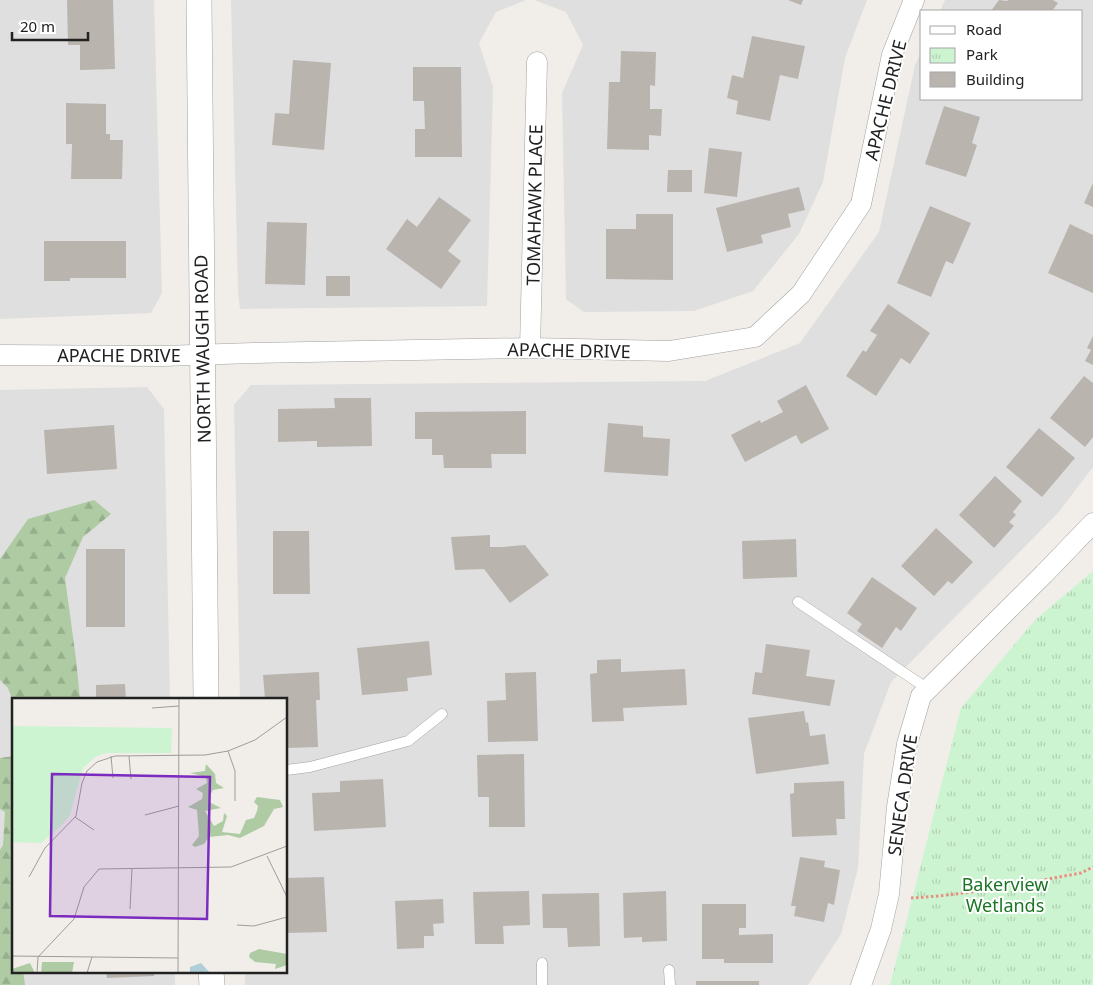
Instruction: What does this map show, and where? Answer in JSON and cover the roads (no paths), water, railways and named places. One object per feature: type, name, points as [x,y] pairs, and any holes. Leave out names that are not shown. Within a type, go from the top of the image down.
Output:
[{"type":"street","name":"NORTH WAUGH ROAD","points":[[199,0],[206,698]]},
{"type":"street","name":"APACHE DRIVE","points":[[0,356],[163,356],[530,348],[669,351],[755,336],[801,294],[861,204],[892,55],[914,0]]},
{"type":"street","name":"TOMAHAWK PLACE","points":[[530,348],[537,62]]},
{"type":"street","name":"SENECA DRIVE","points":[[861,985],[882,929],[889,894],[897,807],[907,744],[921,696],[1093,523]]},
{"type":"street","points":[[211,972],[212,985]]},
{"type":"lane","points":[[798,602],[928,689]]},
{"type":"lane","points":[[288,770],[310,767],[408,741],[442,714]]},
{"type":"lane","points":[[542,963],[542,985]]},
{"type":"lane","points":[[669,970],[670,985]]},
{"type":"park label","name":"Bakerview Wetlands","points":[[1005,894]]}]
